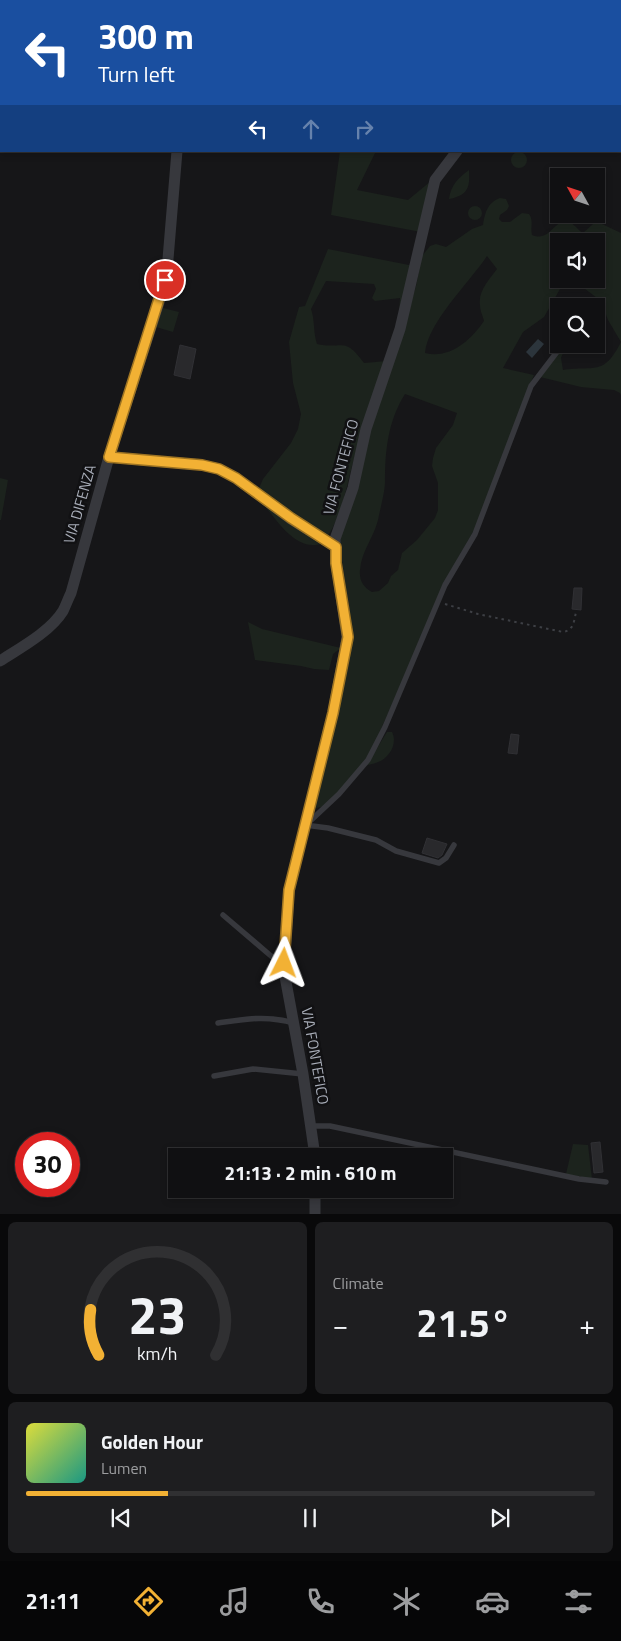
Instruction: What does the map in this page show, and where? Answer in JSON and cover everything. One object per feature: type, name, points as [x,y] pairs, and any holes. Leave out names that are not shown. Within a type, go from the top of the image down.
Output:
[{"type":"street","name":"VIA DIFENZA","points":[[0,661],[44,632],[62,612],[71,592],[109,457],[166,277],[177,152]]},
{"type":"street","name":"VIA FONTEFICO","points":[[314,1148],[304,1074],[284,963],[289,890],[333,713],[348,637],[336,563],[335,539],[353,488],[366,429],[400,329],[435,180],[457,152]]},
{"type":"street","points":[[109,457],[202,465],[219,469],[236,478],[291,518],[336,547]]},
{"type":"street","points":[[315,1198],[315,1214]]},
{"type":"lane","points":[[305,825],[333,801],[368,760],[385,727],[445,585],[475,534],[531,386],[556,353]]},
{"type":"lane","points":[[305,825],[328,828],[376,840],[396,851],[439,863],[446,858],[454,845]]},
{"type":"lane","points":[[223,915],[271,956],[284,963]]},
{"type":"lane","points":[[218,1023],[259,1017],[278,1018],[294,1023]]},
{"type":"lane","points":[[214,1076],[253,1069],[304,1074]]},
{"type":"lane","points":[[311,1126],[330,1126],[579,1179],[606,1182]]},
{"type":"path","points":[[438,602],[478,614],[563,632],[572,627],[576,612]]},
{"type":"shaded area","points":[[340,152],[376,152],[357,190],[408,200],[431,181],[421,232],[331,215]]},
{"type":"shaded area","points":[[516,152],[522,152],[527,157],[525,166],[516,168],[511,163],[511,157]]},
{"type":"shaded area","points":[[469,170],[469,182],[464,193],[449,199],[451,190],[456,182]]},
{"type":"shaded area","points":[[500,198],[506,199],[509,206],[500,215],[499,219],[502,222],[510,222],[522,213],[529,214],[532,235],[544,236],[560,223],[571,223],[583,233],[550,233],[550,288],[561,288],[555,298],[550,298],[550,306],[544,317],[523,332],[503,368],[534,375],[475,529],[459,556],[368,758],[335,796],[321,807],[316,808],[313,806],[351,646],[351,623],[339,540],[370,422],[394,360],[416,286],[422,256],[430,246],[436,244],[446,247],[472,229],[483,225],[487,209]],"holes":[[[487,256],[497,269],[481,295],[480,307],[484,321],[459,347],[443,353],[425,353],[433,329],[441,316]],[[405,394],[457,413],[453,425],[436,448],[433,458],[432,466],[438,483],[438,510],[435,518],[417,540],[402,553],[398,570],[391,576],[388,583],[379,591],[372,592],[366,588],[361,580],[361,563],[378,520],[385,486],[386,459],[391,425]]]},
{"type":"shaded area","points":[[475,206],[480,208],[482,213],[480,218],[475,220],[470,218],[468,213],[470,208]]},
{"type":"shaded area","points":[[593,224],[602,224],[621,233],[621,342],[605,312],[605,298],[597,298],[584,288],[605,288],[605,233],[583,233]]},
{"type":"shaded area","points":[[328,249],[414,266],[399,312],[400,298],[375,301],[372,298],[376,289],[374,284],[326,281],[311,309],[317,344],[347,346],[364,363],[387,361],[351,468],[338,516],[325,540],[315,545],[306,544],[289,534],[256,495],[263,479],[291,443],[298,429],[301,414],[293,383],[289,342],[299,307],[305,306]]},
{"type":"shaded area","points":[[163,308],[179,312],[173,332],[156,327]]},
{"type":"shaded area","points":[[538,339],[544,344],[532,358],[526,352]]},
{"type":"shaded area","points":[[621,342],[621,395],[614,390],[581,387],[540,377],[558,353],[563,353],[561,358],[563,370],[597,367],[609,360]]},
{"type":"shaded area","points":[[0,478],[8,480],[1,520],[0,520]]},
{"type":"shaded area","points":[[248,622],[262,629],[341,648],[333,654],[329,670],[255,660]]},
{"type":"shaded area","points":[[387,732],[392,732],[394,737],[393,746],[389,754],[382,760],[366,766]]},
{"type":"shaded area","points":[[573,1144],[588,1145],[592,1179],[566,1174]]},
{"type":"building","points":[[180,345],[196,349],[190,379],[174,375]]},
{"type":"building","points":[[574,588],[582,588],[581,610],[572,609]]},
{"type":"building","points":[[511,734],[519,735],[517,754],[508,753]]},
{"type":"building","points":[[427,838],[447,844],[442,855],[438,858],[422,853]]},
{"type":"building","points":[[600,1142],[603,1172],[594,1173],[591,1143]]},
{"type":"route","points":[[165,280],[109,457],[202,465],[219,469],[252,489],[322,540],[336,547],[336,563],[348,637],[333,713],[289,890],[284,963]]}]
